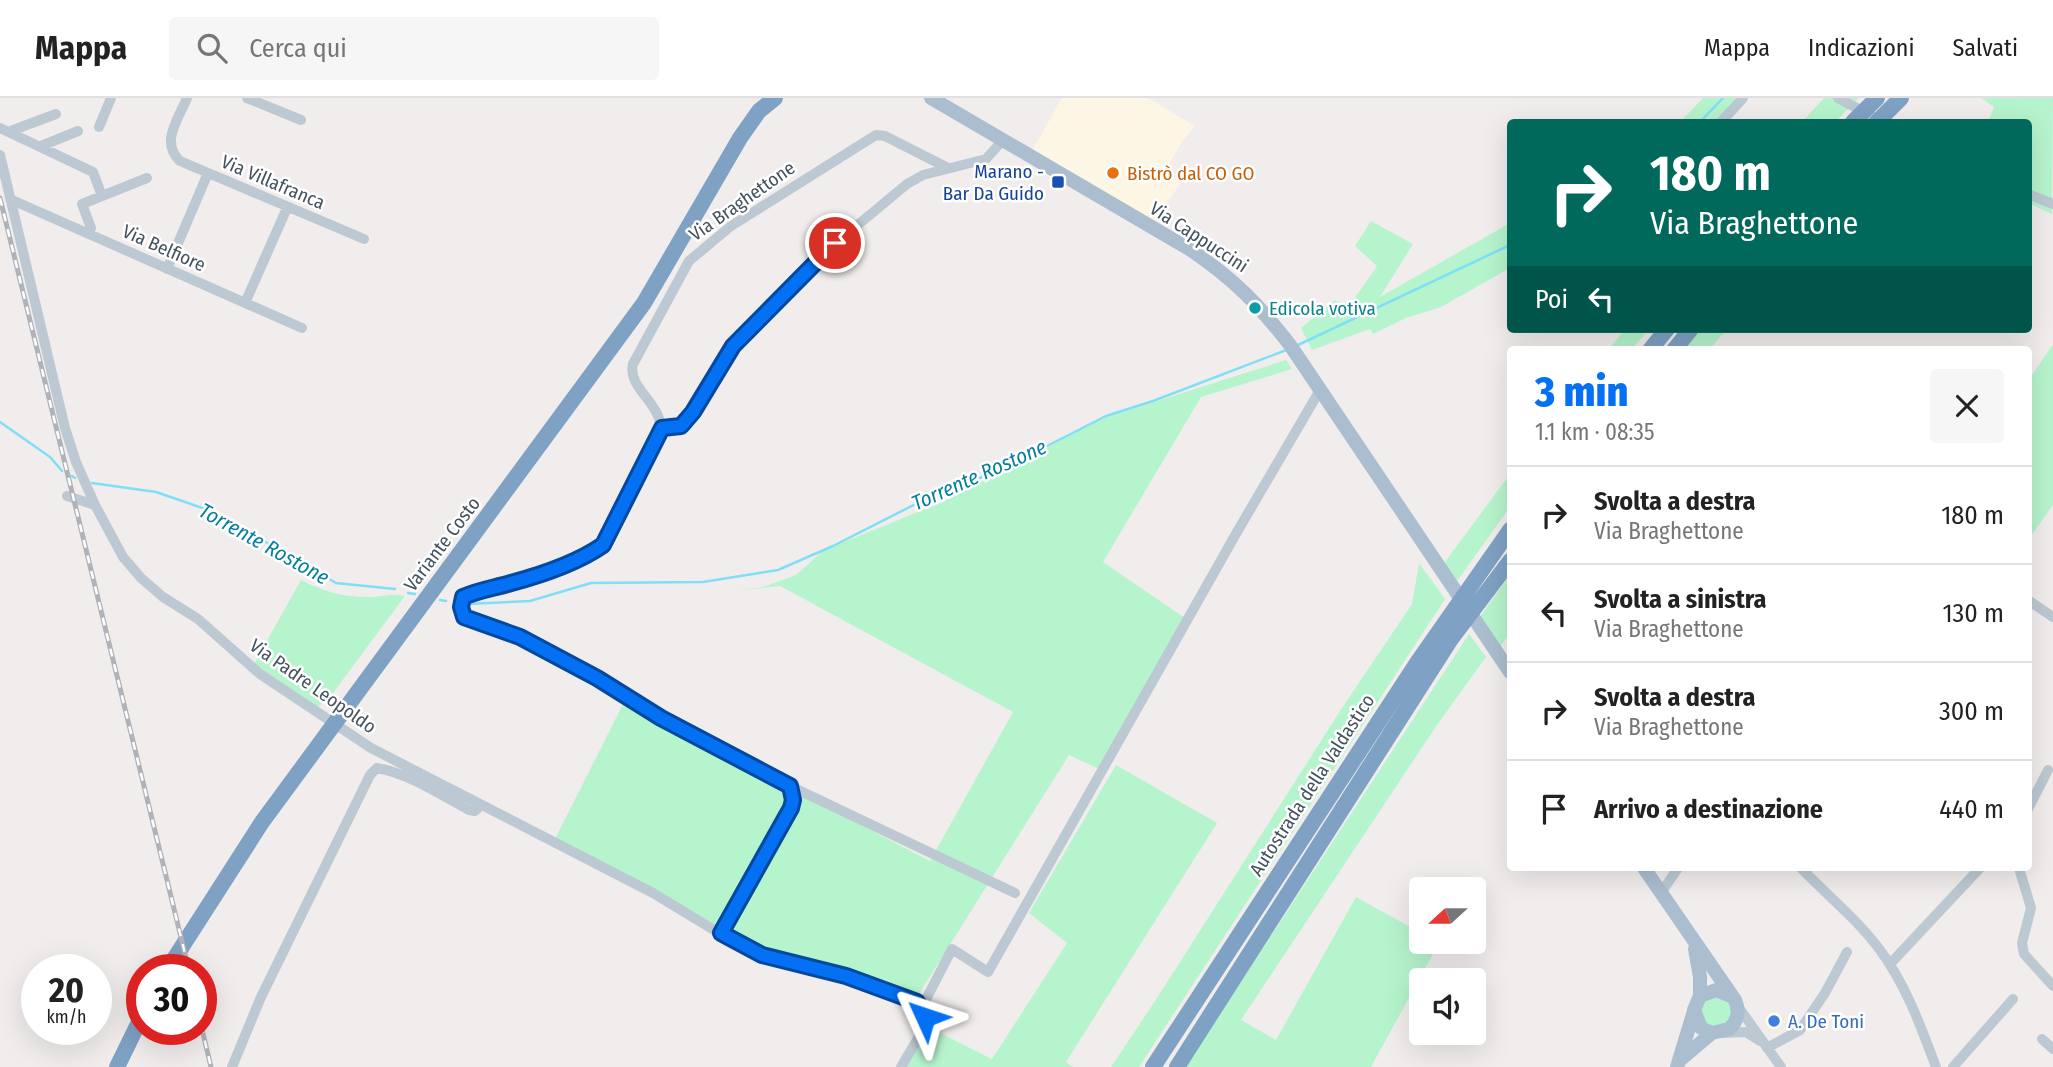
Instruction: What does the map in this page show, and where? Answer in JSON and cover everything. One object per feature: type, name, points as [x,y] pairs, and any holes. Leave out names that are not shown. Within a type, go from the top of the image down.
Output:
[{"type":"highway","points":[[740,138],[752,98]]},
{"type":"highway","points":[[740,138],[759,111],[775,98]]},
{"type":"highway","points":[[1856,119],[1877,98]]},
{"type":"highway","points":[[1880,119],[1900,98]]},
{"type":"highway","name":"Variante Costo","points":[[177,954],[262,822],[645,303],[740,138]]},
{"type":"highway","name":"Autostrada della Valdastico","points":[[1153,1067],[1419,660],[1507,534]]},
{"type":"highway","name":"Autostrada della Valdastico","points":[[1177,1067],[1451,639],[1507,565]]},
{"type":"highway","points":[[117,1067],[128,1045]]},
{"type":"main road","name":"Via Cappuccini","points":[[931,98],[1191,250],[1229,276],[1259,305],[1301,361],[1507,668]]},
{"type":"main road","points":[[1646,871],[1734,1000],[1737,1018],[1730,1030],[1695,1045],[1678,1064]]},
{"type":"main road","points":[[1691,937],[1698,957],[1697,1003],[1701,1027],[1718,1033]]},
{"type":"main road","points":[[1678,1064],[1697,1003],[1716,990],[1734,1000]]},
{"type":"street","points":[[99,127],[111,98]]},
{"type":"street","name":"Via Villafranca","points":[[187,98],[169,143],[170,152],[180,161],[364,239]]},
{"type":"street","points":[[247,98],[301,120]]},
{"type":"street","points":[[1724,119],[1743,98]]},
{"type":"street","points":[[1838,98],[1877,119]]},
{"type":"street","points":[[4,130],[56,114]]},
{"type":"street","points":[[4,130],[90,168],[102,196]]},
{"type":"street","points":[[41,146],[79,131]]},
{"type":"street","name":"Via Braghettone","points":[[662,428],[660,415],[634,381],[631,372],[689,261],[731,226],[876,135],[885,136],[948,168]]},
{"type":"street","points":[[1003,141],[986,159],[948,168],[907,184],[835,243],[733,346],[693,412],[681,426],[662,428],[603,545],[588,555],[513,583],[477,590],[463,597],[461,607],[464,617],[520,637],[597,678],[661,718],[790,786],[1015,893]]},
{"type":"street","name":"Via Padre Leopoldo","points":[[0,155],[65,428],[76,462],[108,533],[141,578],[163,597],[198,619],[260,674],[390,759],[653,893],[721,933]]},
{"type":"street","points":[[167,269],[208,173]]},
{"type":"street","points":[[89,234],[91,228],[82,204],[148,178]]},
{"type":"street","points":[[2032,196],[2053,204]]},
{"type":"street","name":"Via Belfiore","points":[[12,200],[302,328]]},
{"type":"street","points":[[245,303],[287,208]]},
{"type":"street","points":[[922,1007],[952,949],[988,972],[1320,390]]},
{"type":"street","points":[[67,496],[95,505]]},
{"type":"street","points":[[2032,603],[2053,617]]},
{"type":"street","name":"Via Padre Leopoldo","points":[[232,1067],[261,998],[370,775],[377,768],[386,770],[469,810],[475,811],[481,805]]},
{"type":"street","points":[[2032,801],[2048,770]]},
{"type":"street","points":[[790,786],[793,800],[791,808],[721,933],[762,955],[876,985],[917,1002],[925,1017],[924,1028],[901,1067]]},
{"type":"street","points":[[1661,894],[1676,871]]},
{"type":"street","points":[[1804,871],[1878,947],[1890,964],[1919,1019],[1936,1067]]},
{"type":"street","points":[[1890,964],[1977,871]]},
{"type":"street","points":[[2020,871],[2031,908],[2022,943],[2024,954],[2053,986]]},
{"type":"street","points":[[1766,1046],[1800,1030],[1825,993],[1847,951]]},
{"type":"street","points":[[1952,1067],[2012,999]]},
{"type":"street","points":[[1734,1000],[1781,1067]]},
{"type":"street","points":[[1718,1033],[1746,1032],[1766,1046]]},
{"type":"street","points":[[2042,1039],[2053,1049]]},
{"type":"shaded area","points":[[1062,98],[1148,98],[1195,126],[1181,143],[1166,170],[1181,183],[1153,221],[1032,151]]},
{"type":"green space","points":[[1703,98],[1741,98],[1726,119],[1683,119]]},
{"type":"green space","points":[[1824,98],[1859,98],[1838,119],[1805,119]]},
{"type":"green space","points":[[1981,98],[2053,98],[2052,214],[2032,205],[2032,119],[1989,119],[1994,107]]},
{"type":"green space","points":[[1371,221],[1413,244],[1380,297],[1507,225],[1507,270],[1441,307],[1406,318],[1373,334],[1370,329],[1312,350],[1301,328],[1335,300],[1348,308],[1377,266],[1355,246]]},
{"type":"green space","points":[[1622,333],[1646,333],[1634,346],[1611,346]]},
{"type":"green space","points":[[1698,333],[1724,333],[1712,346],[1686,346]]},
{"type":"green space","points":[[2053,344],[2053,505],[2032,534],[2032,375]]},
{"type":"green space","points":[[1286,360],[1292,369],[1201,397],[1103,562],[1185,618],[1099,769],[1069,755],[917,997],[843,971],[799,963],[743,943],[554,841],[624,702],[930,861],[1013,712],[780,586],[735,591],[763,587],[796,575],[824,550],[943,502],[1104,418]]},
{"type":"green space","points":[[1507,478],[1507,511],[1455,584],[1442,566]]},
{"type":"green space","points":[[1419,563],[1445,599],[1139,1067],[1111,1067],[1412,604]]},
{"type":"green space","points":[[1507,579],[1507,637],[1500,647],[1479,618]]},
{"type":"green space","points":[[301,580],[345,595],[405,596],[330,697],[318,707],[254,664]]},
{"type":"green space","points":[[1469,634],[1486,657],[1437,725],[1241,1020],[1276,1040],[1356,897],[1409,926],[1409,954],[1433,954],[1425,968],[1409,968],[1409,998],[1371,1067],[1185,1067]]},
{"type":"green space","points":[[1116,765],[1217,823],[1066,1062],[1073,1067],[906,1067],[928,1027],[992,1059],[1067,943],[1029,913]]},
{"type":"green space","points":[[1712,994],[1731,1001],[1731,1022],[1708,1028],[1699,1006]]},
{"type":"waterway","name":"Torrente Rostone","points":[[1703,119],[1723,98]]},
{"type":"waterway","name":"Torrente Rostone","points":[[1298,345],[1507,246]]},
{"type":"waterway","name":"Torrente Rostone","points":[[467,604],[530,601],[591,583],[703,582],[778,570],[833,546],[945,489],[994,473],[1106,416],[1289,349]]},
{"type":"waterway","name":"Torrente Rostone","points":[[0,422],[50,457],[62,471]]},
{"type":"waterway","name":"Torrente Rostone","points":[[92,483],[156,492],[214,512],[336,583],[395,589]]},
{"type":"waterway","name":"Torrente Rostone","points":[[408,593],[415,594]]},
{"type":"waterway","name":"Torrente Rostone","points":[[440,600],[446,601]]},
{"type":"railway","points":[[0,198],[185,954]]},
{"type":"railway","points":[[206,1045],[211,1067]]},
{"type":"place","name":"Bistrò dal CO GO","points":[[1113,173]]},
{"type":"place","name":"Marano - Bar Da Guido","points":[[1058,182]]},
{"type":"place","name":"Edicola votiva","points":[[1255,308]]},
{"type":"place","name":"A. De Toni","points":[[1774,1021]]},
{"type":"route","points":[[835,243],[733,346],[693,412],[681,426],[662,428],[603,545],[588,555],[513,583],[477,590],[463,597],[461,607],[464,617],[520,637],[597,678],[661,718],[790,786],[793,800],[791,808],[721,933],[737,944],[762,955],[876,985],[917,1002],[925,1017]]}]
